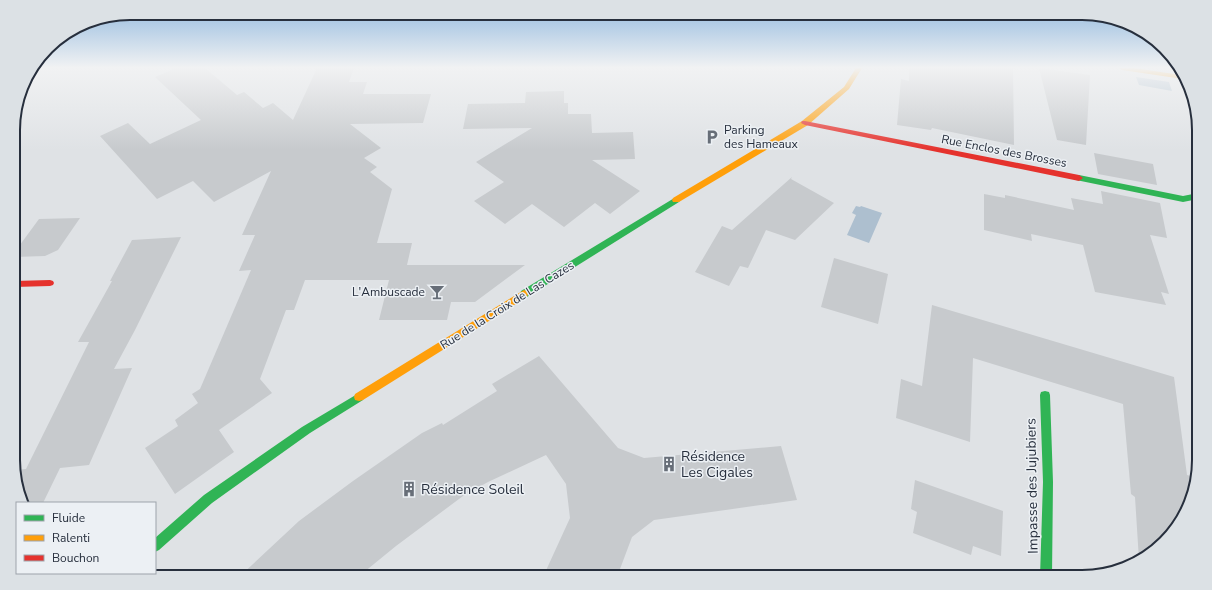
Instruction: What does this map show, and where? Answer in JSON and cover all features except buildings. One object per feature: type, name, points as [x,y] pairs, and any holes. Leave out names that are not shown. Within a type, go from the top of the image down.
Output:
[{"type":"street","name":"Rue de la Croix de Las Cazes","points":[[156,545],[208,499],[306,430],[636,224],[805,123],[838,96]]},
{"type":"street","name":"Rue Enclos des Brosses","points":[[805,123],[1183,199],[1192,197]]},
{"type":"street","points":[[20,284],[50,283]]},
{"type":"street","name":"Impasse des Jujubiers","points":[[1044,395],[1048,482],[1046,570]]},
{"type":"water","points":[[856,206],[861,206],[882,213],[869,243],[847,235],[856,215],[852,213]]},
{"type":"traffic: fast","points":[[1079,178],[1183,199],[1192,197]]},
{"type":"traffic: fast","points":[[524,294],[676,200]]},
{"type":"traffic: fast","points":[[1045,395],[1048,482],[1046,570]]},
{"type":"traffic: fast","points":[[156,545],[208,499],[306,430],[359,397]]},
{"type":"traffic: slow","points":[[676,200],[805,123],[838,96]]},
{"type":"traffic: slow","points":[[359,397],[524,294]]},
{"type":"traffic: jam","points":[[805,123],[1079,178]]},
{"type":"traffic: jam","points":[[20,284],[50,283]]},
{"type":"place","name":"Parking des Hameaux","points":[[712,137]]},
{"type":"place","name":"L'Ambuscade","points":[[437,292]]},
{"type":"place","name":"Résidence Les Cigales","points":[[669,464]]},
{"type":"place","name":"Résidence Soleil","points":[[409,489]]}]
